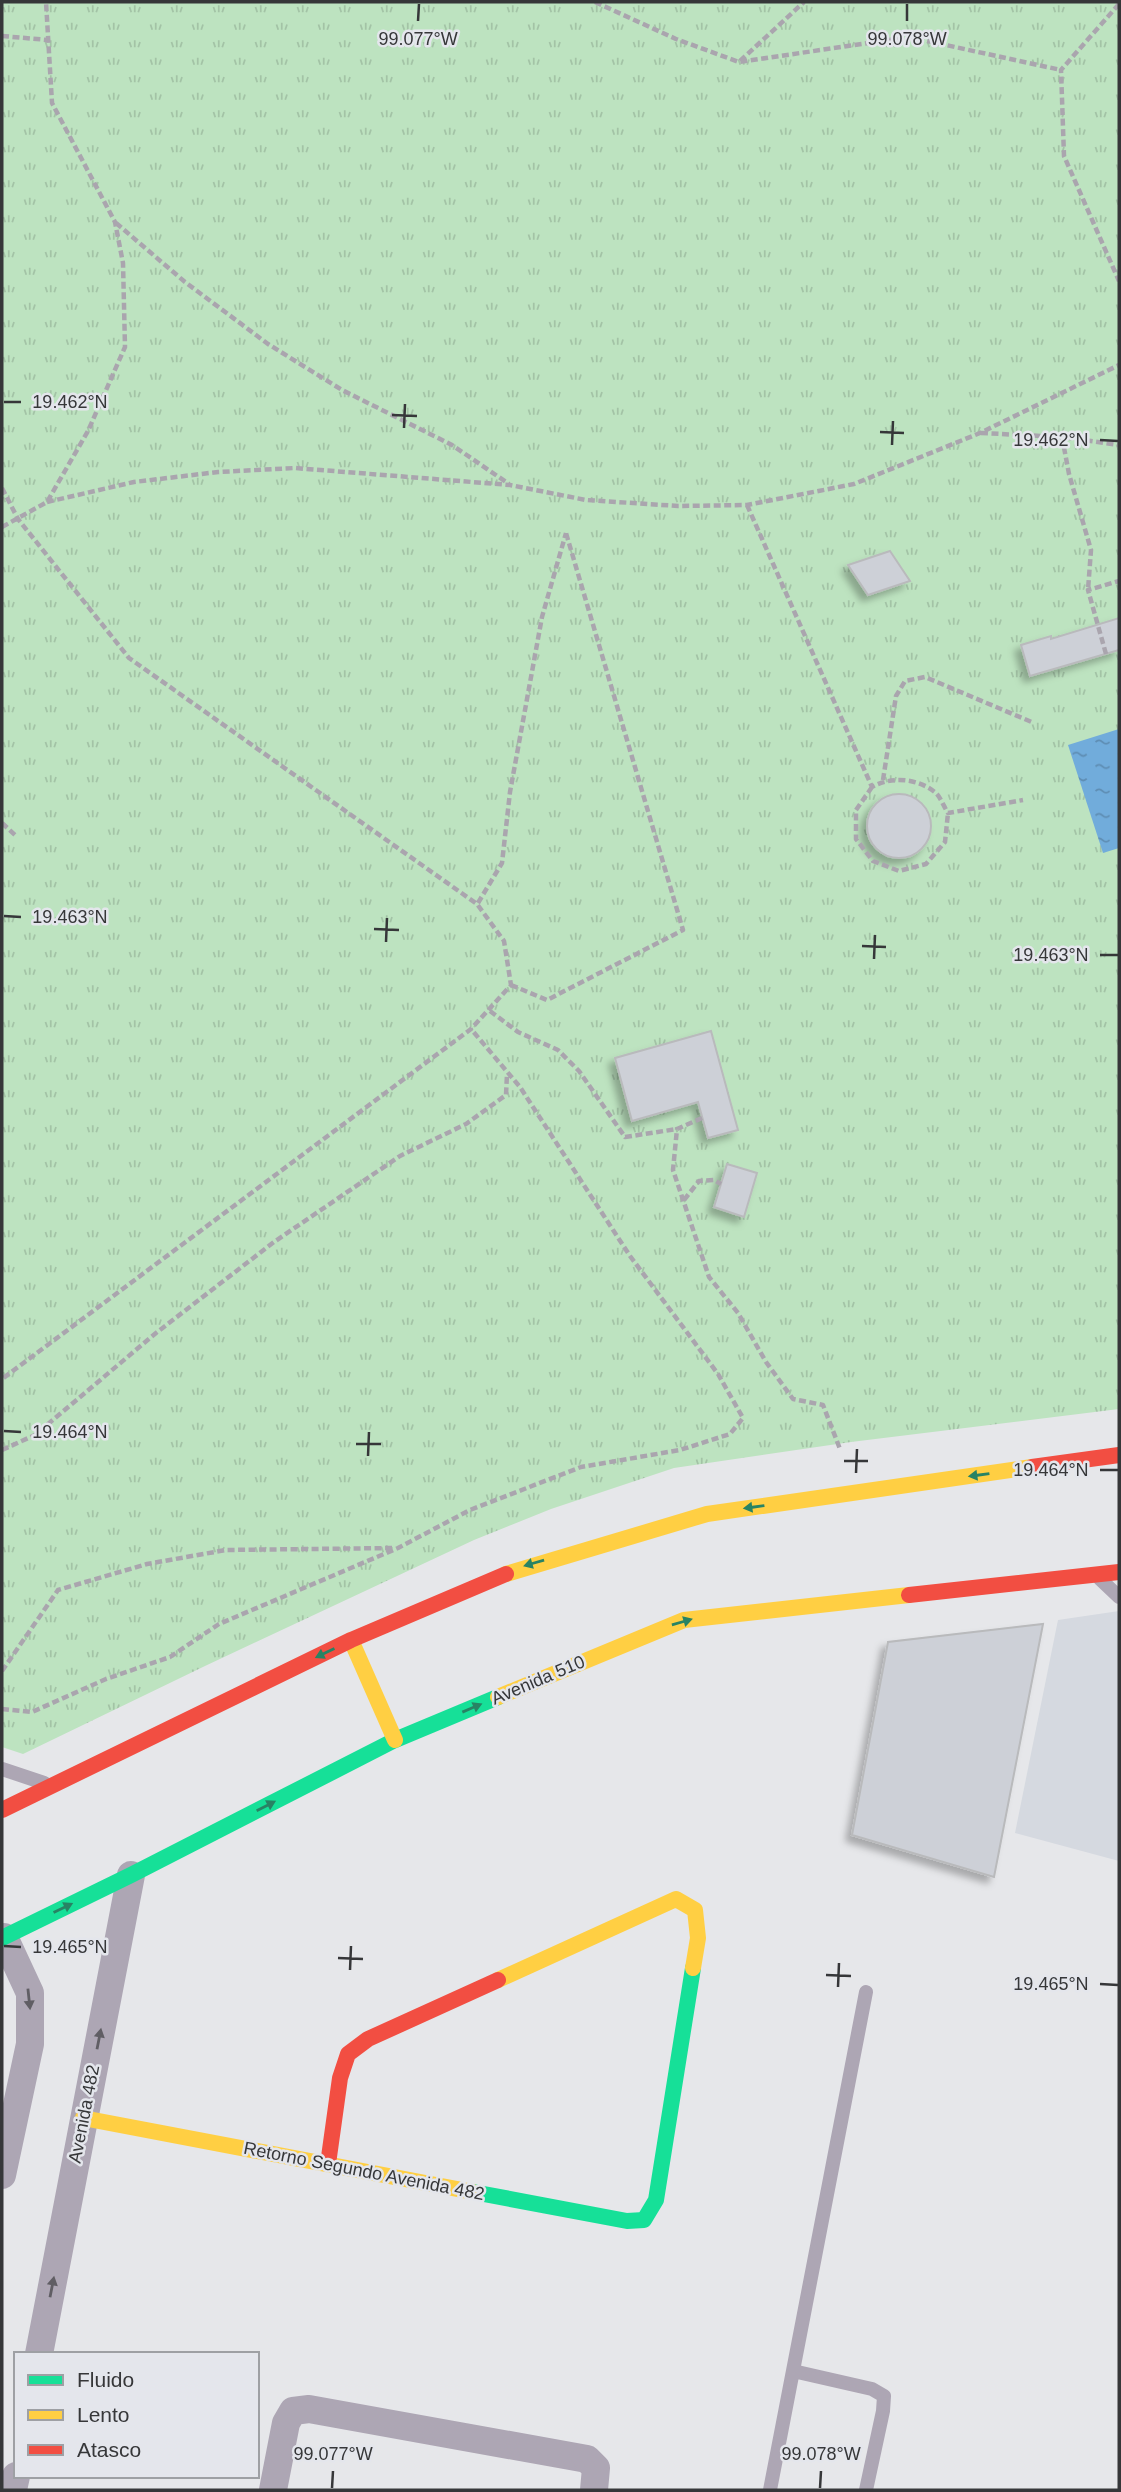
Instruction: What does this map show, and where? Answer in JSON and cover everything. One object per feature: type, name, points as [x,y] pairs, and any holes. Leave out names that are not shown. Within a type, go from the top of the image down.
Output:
[{"type":"main road","points":[[2,1810],[351,1640],[519,1568],[707,1514],[1119,1455]]},
{"type":"main road","name":"Avenida 510","points":[[3,1937],[395,1740],[684,1620],[1119,1572]]},
{"type":"main road","points":[[351,1640],[395,1740]]},
{"type":"main road","name":"Retorno Segundo Avenida 482","points":[[83,2118],[626,2221],[644,2220],[656,2200],[698,1938],[695,1910],[676,1899],[368,2039],[348,2054],[340,2078],[328,2164]]},
{"type":"street","name":"Avenida 482","points":[[39,2352],[131,1875]]},
{"type":"street","points":[[2,2175],[30,2044],[30,1993],[3,1937]]},
{"type":"street","points":[[273,2490],[286,2423],[293,2411],[309,2409],[587,2459],[596,2468],[594,2490]]},
{"type":"lane","points":[[1096,1575],[1119,1597]]},
{"type":"lane","points":[[2,1769],[52,1786]]},
{"type":"lane","points":[[770,2490],[866,1992]]},
{"type":"lane","points":[[793,2371],[872,2389],[884,2396],[866,2490]]},
{"type":"path","points":[[46,2],[52,103],[115,222],[123,263],[125,347],[88,431],[47,502]]},
{"type":"path","points":[[594,2],[676,39],[739,62],[909,37],[1060,70]]},
{"type":"path","points":[[739,62],[804,2]]},
{"type":"path","points":[[1119,4],[1060,70],[1064,156],[1119,281]]},
{"type":"path","points":[[2,36],[48,40]]},
{"type":"path","points":[[115,222],[185,282],[268,344],[342,390],[452,445],[510,485]]},
{"type":"path","points":[[2,527],[47,502],[134,482],[218,472],[295,468],[510,485],[586,500],[678,506],[747,505],[854,484],[980,433],[1119,365]]},
{"type":"path","points":[[980,433],[1062,437],[1119,445]]},
{"type":"path","points":[[1062,437],[1069,474],[1091,550],[1088,590],[1106,654]]},
{"type":"path","points":[[2,488],[18,519],[129,658],[477,904],[504,941],[511,985],[471,1029],[2,1379]]},
{"type":"path","points":[[747,505],[872,787]]},
{"type":"path","points":[[477,904],[502,863],[510,792],[542,617],[566,533],[683,930],[547,1000],[511,985]]},
{"type":"path","points":[[1088,590],[1119,581]]},
{"type":"path","points":[[883,780],[896,696],[905,681],[925,677],[1034,723]]},
{"type":"path","points":[[883,780],[911,780],[936,794],[948,813],[945,842],[926,864],[899,871],[873,861],[856,839],[856,810],[872,787],[883,780]]},
{"type":"path","points":[[948,813],[1023,800]]},
{"type":"path","points":[[2,822],[15,835]]},
{"type":"path","points":[[490,1011],[518,1032],[558,1050],[579,1072],[625,1137],[677,1129],[702,1118]]},
{"type":"path","points":[[2,1709],[32,1712],[106,1679],[170,1657],[219,1624],[398,1548],[470,1510],[581,1467],[680,1450],[730,1434],[743,1418],[718,1374],[630,1256],[520,1087],[471,1029]]},
{"type":"path","points":[[2,1450],[35,1435],[156,1333],[274,1242],[400,1156],[466,1124],[506,1095],[508,1073]]},
{"type":"path","points":[[677,1129],[673,1170],[709,1277],[738,1313],[766,1362],[793,1399],[823,1405],[840,1449]]},
{"type":"path","points":[[684,1201],[699,1181],[714,1180],[721,1184]]},
{"type":"path","points":[[2,1671],[58,1590],[147,1564],[226,1550],[398,1548]]},
{"type":"shaded area","points":[[1119,1611],[1119,1861],[1015,1833],[1058,1620]]},
{"type":"green space","points":[[2,2],[1119,2],[1119,1409],[851,1442],[674,1468],[551,1509],[474,1540],[23,1754],[2,1747]]},
{"type":"water","points":[[1119,729],[1119,848],[1103,853],[1068,745]]},
{"type":"building","points":[[890,551],[910,581],[868,595],[848,565]]},
{"type":"building","points":[[1119,618],[1119,650],[1030,676],[1021,645],[1051,636],[1051,639]]},
{"type":"building","points":[[893,794],[905,794],[922,803],[929,814],[929,838],[922,849],[905,858],[893,858],[881,853],[872,844],[867,832],[867,820],[872,808],[881,799]]},
{"type":"building","points":[[711,1031],[738,1130],[708,1138],[698,1102],[632,1121],[615,1058]]},
{"type":"building","points":[[727,1164],[757,1173],[744,1217],[714,1207]]},
{"type":"building","points":[[1043,1624],[994,1877],[852,1835],[888,1642]]},
{"type":"traffic: fast","points":[[2,1938],[395,1740],[498,1697]]},
{"type":"traffic: fast","points":[[473,2192],[627,2221],[644,2220],[656,2200],[693,1968]]},
{"type":"traffic: slow","points":[[506,1574],[707,1514],[1032,1467]]},
{"type":"traffic: slow","points":[[498,1697],[684,1620],[909,1595]]},
{"type":"traffic: slow","points":[[351,1640],[395,1740]]},
{"type":"traffic: slow","points":[[498,1980],[676,1899],[695,1910],[698,1938],[693,1968]]},
{"type":"traffic: slow","points":[[83,2118],[473,2192]]},
{"type":"traffic: jam","points":[[1032,1467],[1119,1455]]},
{"type":"traffic: jam","points":[[909,1595],[1119,1572]]},
{"type":"traffic: jam","points":[[2,1810],[351,1640],[506,1574]]},
{"type":"traffic: jam","points":[[328,2164],[340,2078],[348,2054],[368,2039],[498,1980]]}]
